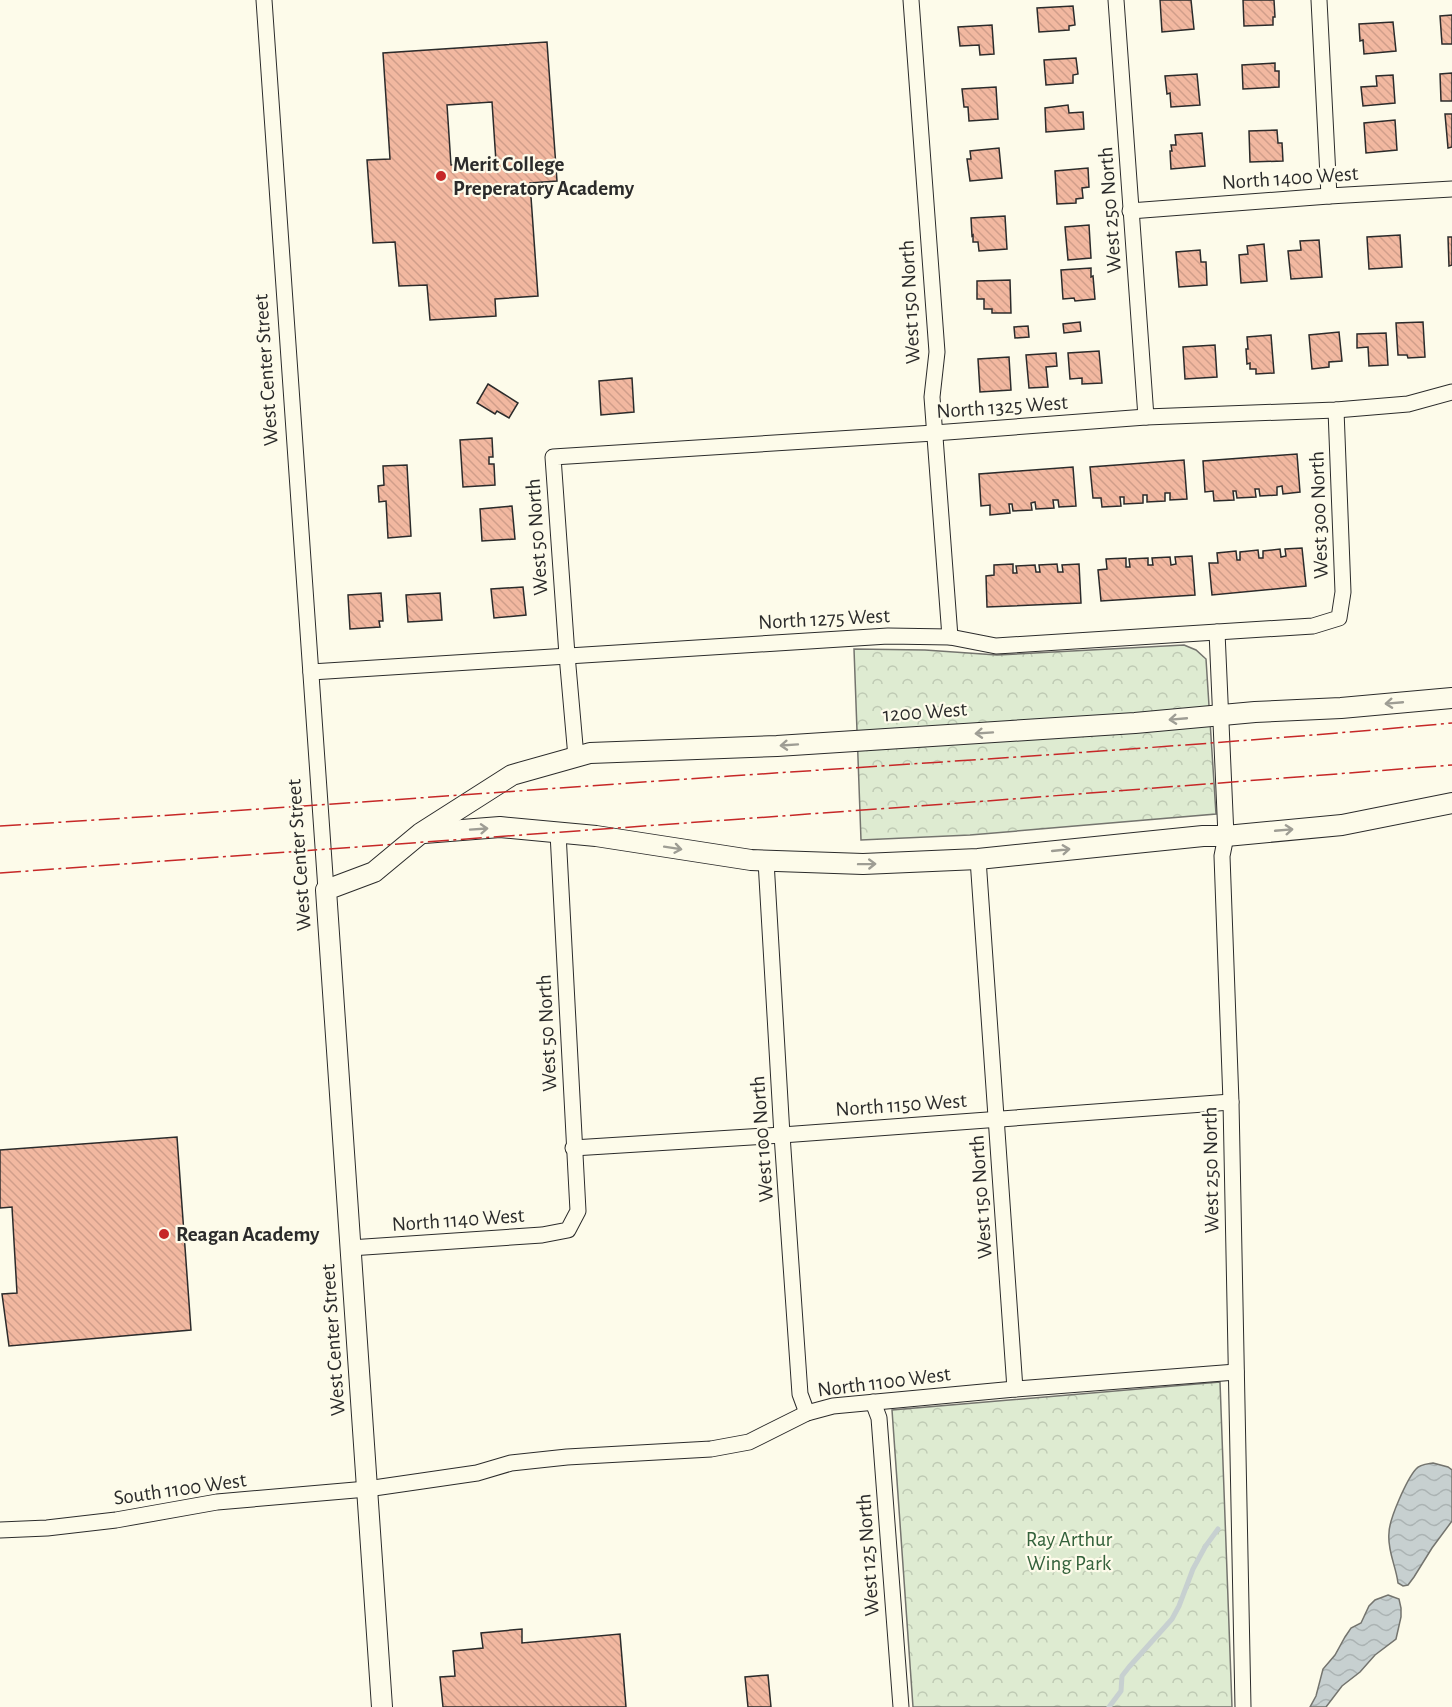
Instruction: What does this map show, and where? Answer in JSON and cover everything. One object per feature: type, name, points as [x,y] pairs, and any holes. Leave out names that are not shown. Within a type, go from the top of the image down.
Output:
[{"type":"street","name":"West Center Street","points":[[264,0],[382,1707]]},
{"type":"street","name":"West 150 North","points":[[911,0],[937,352],[932,397],[950,638]]},
{"type":"street","name":"West 250 North","points":[[1116,0],[1146,417]]},
{"type":"street","points":[[1319,0],[1329,196]]},
{"type":"street","name":"North 1400 West","points":[[1130,211],[1452,189]]},
{"type":"street","name":"North 1325 West","points":[[553,457],[1146,417],[1336,410],[1408,404],[1452,392]]},
{"type":"street","name":"West 300 North","points":[[1336,410],[1343,592],[1339,618]]},
{"type":"street","name":"West 50 North","points":[[553,457],[576,757]]},
{"type":"street","name":"North 1275 West","points":[[311,672],[888,636],[950,638],[996,646],[1313,626],[1339,618]]},
{"type":"street","name":"West 250 North","points":[[1217,632],[1226,836],[1222,856],[1231,1102],[1243,1707]]},
{"type":"street","name":"1200 West","points":[[326,890],[374,872],[421,833],[512,775],[590,753],[777,746],[1123,724],[1452,698]]},
{"type":"street","points":[[421,833],[500,827],[596,836],[751,860],[863,864],[978,859],[1203,836],[1226,836],[1342,825],[1452,803]]},
{"type":"street","name":"West 50 North","points":[[558,832],[578,1210],[568,1230]]},
{"type":"street","name":"West 150 North","points":[[978,859],[1015,1389]]},
{"type":"street","name":"West 100 North","points":[[766,861],[800,1394],[807,1413]]},
{"type":"street","name":"North 1150 West","points":[[573,1148],[1231,1102]]},
{"type":"street","name":"North 1140 West","points":[[350,1248],[542,1235],[568,1230]]},
{"type":"street","name":"North 1100 West","points":[[367,1489],[477,1473],[511,1463],[567,1457],[711,1449],[749,1442],[807,1413],[833,1406],[1236,1372]]},
{"type":"street","name":"West 125 North","points":[[873,1402],[879,1419],[900,1707]]},
{"type":"street","name":"South 1100 West","points":[[0,1530],[47,1528],[116,1520],[217,1502],[367,1489]]},
{"type":"green space","points":[[1184,645],[1196,650],[1206,659],[1216,814],[970,835],[861,840],[854,649],[925,650],[997,655]]},
{"type":"green space","name":"Ray Arthur Wing Park","points":[[1220,1382],[1232,1707],[913,1707],[892,1410]]},
{"type":"water","points":[[1433,1463],[1452,1470],[1452,1521],[1408,1585],[1403,1586],[1398,1583],[1390,1552],[1392,1518],[1412,1474],[1420,1466]]},
{"type":"water","points":[[1388,1595],[1399,1599],[1401,1608],[1396,1639],[1342,1686],[1326,1707],[1310,1707],[1316,1696],[1323,1669],[1335,1655],[1351,1628],[1361,1623],[1369,1606],[1375,1600]]},
{"type":"building","points":[[1160,0],[1191,0],[1194,29],[1162,32]]},
{"type":"building","points":[[1243,0],[1274,0],[1273,25],[1244,26]]},
{"type":"building","points":[[1073,6],[1075,25],[1069,26],[1069,30],[1039,32],[1037,8]]},
{"type":"building","points":[[1452,15],[1452,44],[1442,44],[1440,16]]},
{"type":"building","points":[[1393,22],[1396,51],[1364,54],[1363,40],[1360,41],[1359,24]]},
{"type":"building","points":[[992,25],[994,54],[980,55],[979,45],[960,46],[958,27]]},
{"type":"building","points":[[547,42],[557,181],[530,183],[538,296],[495,299],[496,316],[430,320],[427,285],[399,286],[395,242],[373,243],[367,160],[390,159],[383,53]],"holes":[[[492,102],[496,162],[451,165],[447,105]]]},
{"type":"building","points":[[1076,58],[1078,74],[1073,75],[1073,83],[1046,85],[1044,60]]},
{"type":"building","points":[[1275,63],[1275,71],[1279,71],[1279,87],[1243,89],[1242,65]]},
{"type":"building","points":[[1452,73],[1452,101],[1441,101],[1440,74]]},
{"type":"building","points":[[1197,74],[1200,105],[1171,107],[1165,76]]},
{"type":"building","points":[[1393,75],[1395,103],[1363,106],[1361,87],[1377,86],[1376,76]]},
{"type":"building","points":[[996,87],[998,119],[969,121],[968,107],[964,107],[962,89]]},
{"type":"building","points":[[1068,105],[1069,113],[1083,112],[1084,129],[1046,132],[1045,108]]},
{"type":"building","points":[[1445,114],[1452,114],[1452,147],[1448,148]]},
{"type":"building","points":[[1395,120],[1397,150],[1366,153],[1364,123]]},
{"type":"building","points":[[1277,130],[1278,143],[1282,143],[1283,161],[1250,162],[1249,131]]},
{"type":"building","points":[[1202,133],[1205,166],[1171,169],[1170,151],[1172,151],[1171,145],[1176,145],[1175,135]]},
{"type":"building","points":[[999,148],[1002,178],[970,181],[967,159],[971,159],[970,151]]},
{"type":"building","points":[[1088,168],[1089,187],[1082,188],[1083,198],[1076,199],[1076,203],[1057,204],[1055,171]]},
{"type":"building","points":[[1005,216],[1007,249],[979,251],[978,242],[973,242],[971,218]]},
{"type":"building","points":[[1089,225],[1091,258],[1068,260],[1065,227]]},
{"type":"building","points":[[1400,235],[1402,267],[1369,269],[1367,237]]},
{"type":"building","points":[[1448,237],[1452,237],[1452,265],[1449,266]]},
{"type":"building","points":[[1319,240],[1322,277],[1291,279],[1288,251],[1301,250],[1300,241]]},
{"type":"building","points":[[1264,244],[1267,281],[1241,283],[1239,255],[1248,254],[1247,246]]},
{"type":"building","points":[[1200,250],[1201,262],[1206,262],[1207,285],[1179,287],[1176,252]]},
{"type":"building","points":[[1091,268],[1095,299],[1075,301],[1074,298],[1063,299],[1061,270]]},
{"type":"building","points":[[1010,280],[1011,313],[992,313],[992,309],[984,309],[984,299],[977,299],[977,281]]},
{"type":"building","points":[[1080,322],[1081,331],[1064,333],[1063,324]]},
{"type":"building","points":[[1423,322],[1425,357],[1408,358],[1407,355],[1398,355],[1396,323]]},
{"type":"building","points":[[1028,326],[1029,337],[1015,338],[1014,327]]},
{"type":"building","points":[[1339,332],[1342,361],[1329,362],[1329,367],[1312,369],[1309,335]]},
{"type":"building","points":[[1386,333],[1388,365],[1369,366],[1368,347],[1357,348],[1357,334]]},
{"type":"building","points":[[1271,335],[1274,373],[1256,374],[1256,369],[1250,369],[1250,363],[1247,364],[1247,337]]},
{"type":"building","points":[[1215,345],[1217,377],[1185,379],[1183,347]]},
{"type":"building","points":[[1099,351],[1102,383],[1082,384],[1082,378],[1070,379],[1068,353]]},
{"type":"building","points":[[1056,353],[1057,366],[1046,367],[1048,387],[1029,388],[1026,355]]},
{"type":"building","points":[[1009,357],[1011,390],[980,392],[978,359]]},
{"type":"building","points":[[632,378],[634,412],[601,415],[599,381]]},
{"type":"building","points":[[488,384],[518,403],[509,418],[497,411],[495,414],[477,403]]},
{"type":"building","points":[[492,438],[493,457],[489,457],[489,464],[494,464],[495,485],[463,487],[460,440]]},
{"type":"building","points":[[1297,454],[1300,492],[1283,494],[1282,486],[1277,487],[1277,495],[1260,496],[1259,489],[1255,489],[1256,497],[1237,498],[1236,491],[1233,491],[1234,500],[1214,501],[1213,491],[1205,492],[1203,461]]},
{"type":"building","points":[[1184,460],[1187,499],[1170,500],[1170,493],[1165,493],[1165,501],[1147,502],[1147,495],[1143,495],[1143,503],[1124,504],[1124,497],[1120,497],[1121,506],[1102,507],[1101,498],[1093,498],[1090,467]]},
{"type":"building","points":[[407,465],[411,536],[388,538],[386,501],[379,502],[378,486],[384,485],[383,466]]},
{"type":"building","points":[[1073,467],[1076,506],[1059,507],[1058,500],[1053,500],[1054,508],[1036,509],[1035,502],[1031,503],[1032,510],[1013,511],[1012,504],[1009,504],[1010,513],[990,515],[990,505],[981,506],[979,474]]},
{"type":"building","points":[[512,506],[515,539],[482,541],[480,509]]},
{"type":"building","points":[[1302,548],[1306,586],[1212,595],[1209,563],[1218,563],[1217,553],[1236,551],[1237,560],[1240,560],[1240,552],[1258,550],[1259,558],[1263,558],[1263,551],[1280,549],[1281,557],[1286,556],[1285,549]]},
{"type":"building","points":[[1192,556],[1195,595],[1101,601],[1098,570],[1107,569],[1106,559],[1126,558],[1126,567],[1130,567],[1129,559],[1148,558],[1148,565],[1153,565],[1152,558],[1170,557],[1171,565],[1176,564],[1175,557]]},
{"type":"building","points":[[1013,564],[1013,573],[1017,573],[1016,566],[1035,565],[1036,572],[1040,572],[1039,565],[1057,564],[1058,572],[1063,572],[1062,565],[1079,564],[1081,603],[987,607],[986,576],[994,575],[994,565]]},
{"type":"building","points":[[523,587],[526,615],[494,618],[491,589]]},
{"type":"building","points":[[381,593],[383,621],[379,621],[380,627],[350,629],[348,595]]},
{"type":"building","points":[[440,593],[442,620],[408,622],[406,595]]},
{"type":"building","points":[[177,1137],[191,1330],[9,1346],[2,1294],[17,1293],[12,1207],[0,1208],[0,1150]]},
{"type":"building","points":[[522,1629],[522,1643],[620,1634],[626,1707],[443,1707],[440,1677],[455,1676],[453,1651],[483,1648],[481,1633]]},
{"type":"building","points":[[768,1675],[771,1707],[748,1707],[745,1677]]},
{"type":"waterway","points":[[1109,1707],[1121,1691],[1122,1676],[1172,1619],[1193,1569],[1218,1529]]},
{"type":"power","points":[[0,826],[1091,752],[1452,723]]},
{"type":"power","points":[[0,873],[1452,765]]},
{"type":"place","name":"Merit College Preperatory Academy","points":[[441,176]]},
{"type":"place","name":"Reagan Academy","points":[[164,1234]]}]
